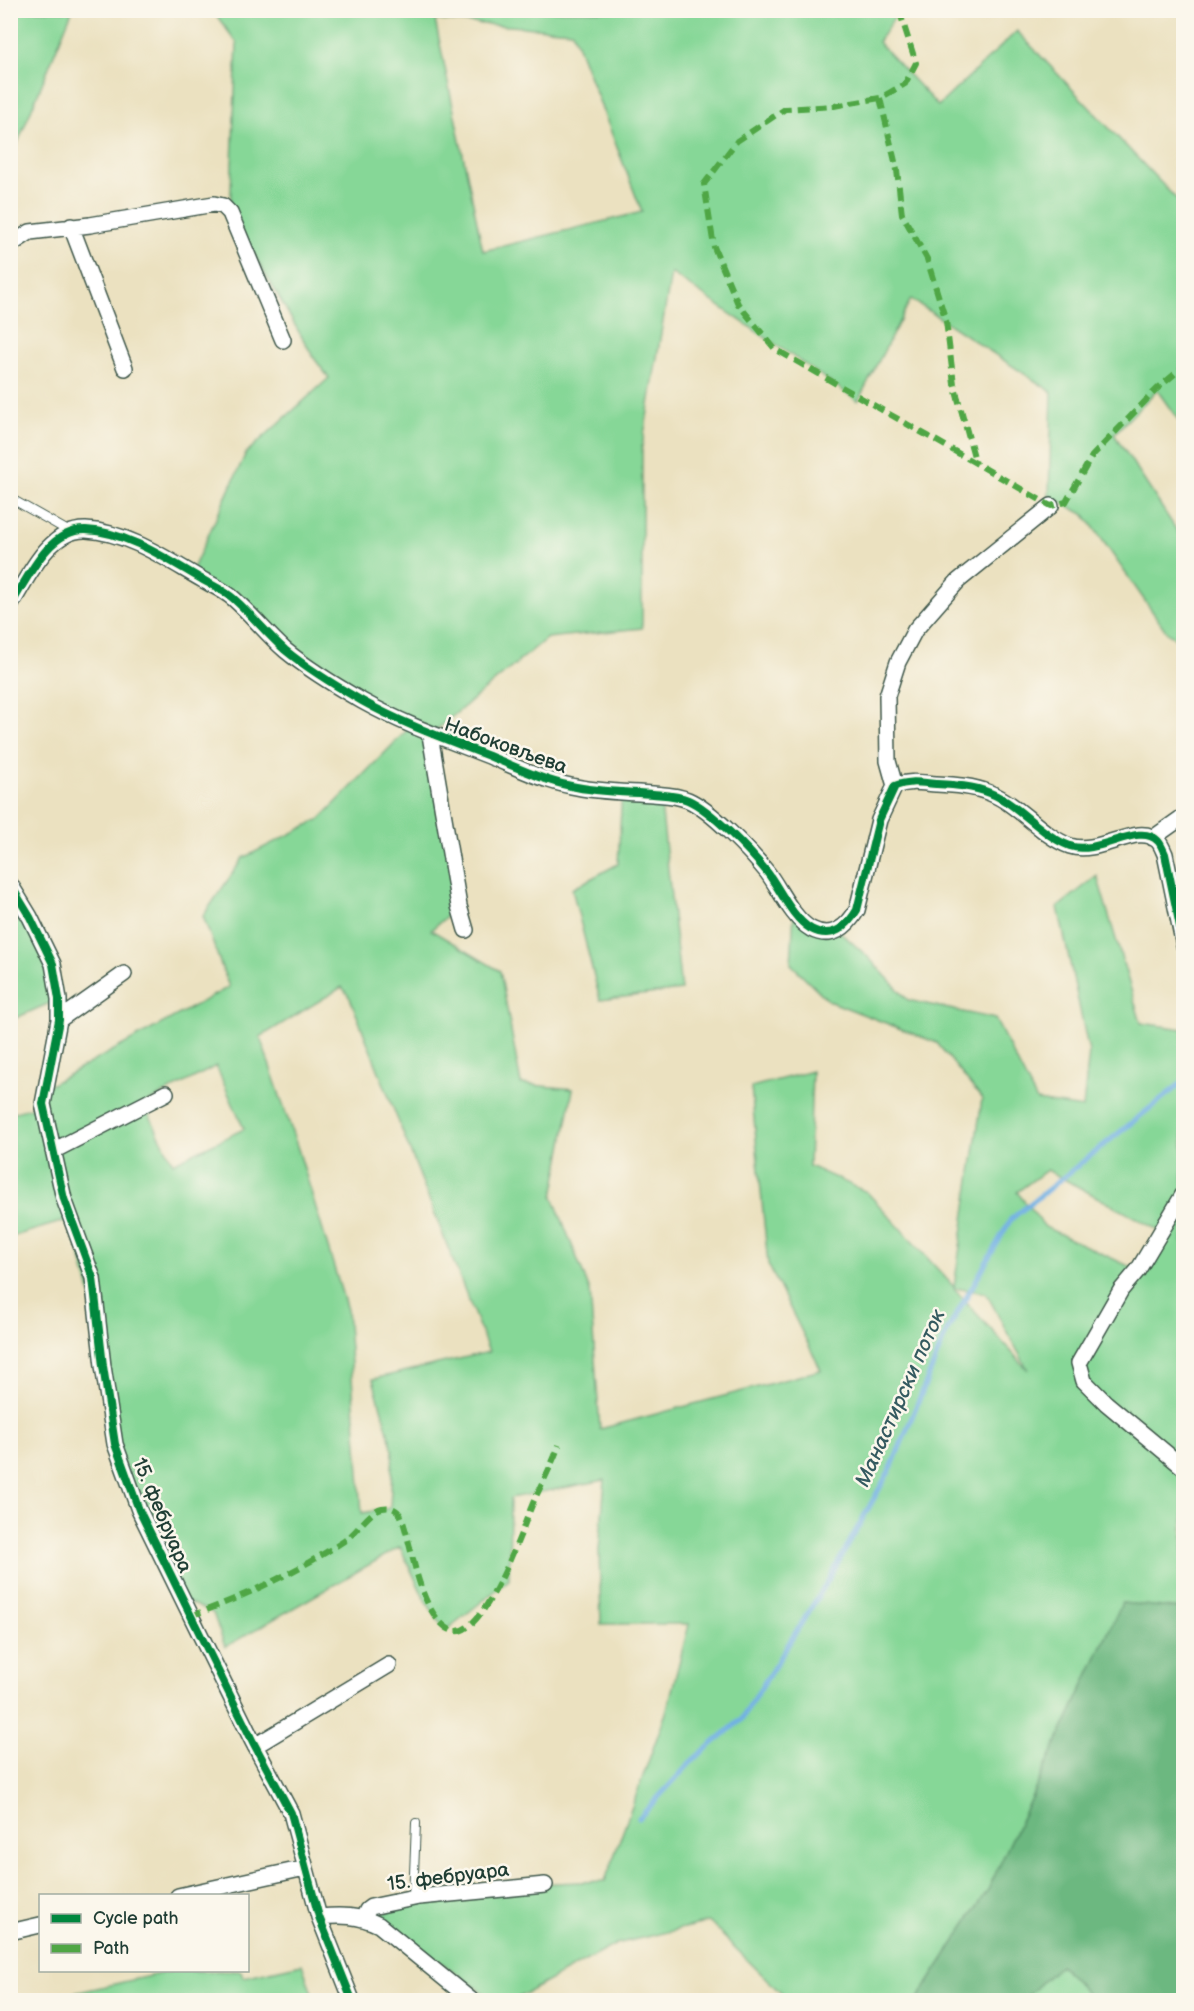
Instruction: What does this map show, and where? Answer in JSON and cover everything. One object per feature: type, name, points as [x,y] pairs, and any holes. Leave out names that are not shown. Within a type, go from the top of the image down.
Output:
[{"type":"street","points":[[10,245],[30,232],[90,225],[214,204],[223,206],[230,213],[283,340]]},
{"type":"street","points":[[71,226],[125,368]]},
{"type":"street","points":[[1051,506],[958,581],[915,630],[898,662],[887,696],[888,761],[896,786],[910,782],[961,785],[992,793],[1015,807],[1057,840],[1078,848],[1102,846],[1135,834],[1148,836],[1158,841],[1165,854],[1184,946]]},
{"type":"street","name":"Набоковљева","points":[[70,532],[100,531],[118,536],[184,568],[232,596],[285,649],[318,673],[361,701],[430,735],[497,759],[541,779],[573,787],[672,795],[690,800],[736,838],[767,872],[794,912],[811,928],[827,933],[839,931],[850,922],[857,910],[879,820],[896,786]]},
{"type":"street","points":[[10,606],[49,546],[70,532]]},
{"type":"street","points":[[430,735],[459,906],[466,930]]},
{"type":"street","points":[[1153,838],[1184,816]]},
{"type":"street","name":"15. фебруара","points":[[10,884],[30,917],[53,964],[59,999],[58,1020],[43,1104],[64,1199],[93,1278],[115,1444],[138,1510],[255,1746],[291,1813],[319,1917],[352,2001]]},
{"type":"street","points":[[58,1020],[124,974]]},
{"type":"street","points":[[53,1151],[166,1093]]},
{"type":"street","points":[[1184,1193],[1138,1270],[1121,1290],[1079,1363],[1083,1381],[1106,1404],[1184,1468]]},
{"type":"street","points":[[255,1746],[389,1665]]},
{"type":"street","points":[[187,1894],[305,1868]]},
{"type":"street","name":"15. фебруара","points":[[363,1918],[371,1907],[412,1899],[545,1885]]},
{"type":"street","points":[[319,1917],[348,1915],[379,1925],[471,2001]]},
{"type":"street","points":[[10,1932],[39,1925]]},
{"type":"lane","points":[[10,498],[70,532]]},
{"type":"lane","points":[[412,1899],[416,1823]]},
{"type":"green space","points":[[10,11],[72,11],[11,159]]},
{"type":"green space","points":[[213,11],[899,11],[878,42],[938,106],[1017,31],[1183,206],[1183,427],[1157,390],[1114,434],[1183,540],[1183,642],[1168,634],[1085,515],[1049,496],[1052,392],[911,299],[858,401],[671,273],[642,447],[642,628],[547,638],[430,735],[459,906],[431,930],[500,971],[521,1084],[573,1089],[553,1197],[590,1291],[600,1429],[821,1370],[768,1264],[751,1087],[812,1071],[809,1166],[867,1192],[954,1287],[982,1099],[937,1043],[829,1001],[791,964],[794,912],[811,928],[839,931],[868,957],[908,1000],[995,1019],[1037,1101],[1083,1108],[1089,1052],[1058,907],[1097,876],[1141,1023],[1183,1029],[1183,1609],[1122,1603],[988,1890],[917,2000],[788,2000],[709,1922],[616,1944],[514,2000],[494,2000],[377,1917],[424,1892],[508,1885],[605,1881],[667,1710],[689,1624],[601,1624],[599,1550],[605,1480],[510,1498],[509,1580],[445,1631],[425,1600],[400,1547],[225,1647],[213,1613],[181,1599],[115,1444],[99,1327],[71,1219],[11,1237],[11,1113],[42,1105],[46,1087],[229,987],[203,916],[243,858],[320,819],[411,726],[361,701],[191,573],[246,453],[329,378],[314,358],[230,213],[237,43]],"holes":[[[435,20],[572,31],[642,212],[483,251]],[[342,987],[350,998],[489,1352],[373,1379],[393,1450],[390,1508],[362,1513],[347,1310],[299,1152],[260,1037]],[[216,1066],[244,1129],[173,1163],[144,1104]],[[1047,1170],[1160,1231],[1137,1270],[1045,1227],[1017,1192]],[[954,1288],[986,1293],[1028,1370],[954,1289]]]},
{"type":"green space","points":[[622,791],[660,795],[681,990],[600,1000],[572,889],[618,864]]},
{"type":"green space","points":[[30,917],[59,999],[11,1020],[11,919]]},
{"type":"green space","points":[[1122,1603],[1183,1609],[1183,2000],[1093,2000],[1060,1965],[1023,2000],[917,2000],[988,1890]]},
{"type":"green space","points":[[302,1964],[314,2000],[44,2000],[168,1972],[241,1972],[243,1977]]},
{"type":"green space","points":[[1060,1965],[1093,2000],[1023,2000]]},
{"type":"waterway","name":"Манастирски поток","points":[[639,1818],[694,1759],[741,1720],[829,1579],[892,1466],[947,1331],[1011,1219],[1184,1081]]},
{"type":"marked path","points":[[899,10],[916,63],[905,84],[880,98],[897,170],[902,214],[927,259],[946,321],[954,384],[976,464]]},
{"type":"marked path","points":[[880,98],[834,106],[785,109],[737,141],[704,184],[714,247],[738,304],[775,349],[1051,506],[1066,502],[1092,456],[1157,389],[1184,366]]},
{"type":"marked path","points":[[190,1616],[249,1592],[308,1563],[349,1537],[377,1510],[388,1507],[396,1510],[401,1516],[429,1607],[447,1628],[460,1631],[474,1622],[487,1605],[511,1558],[559,1445]]},
{"type":"cycle path","points":[[10,606],[40,557],[61,538],[73,532],[86,530],[117,536],[147,548],[227,594],[294,657],[342,689],[393,717],[529,773],[560,783],[601,791],[675,796],[697,805],[741,843],[767,872],[798,918],[811,929],[819,932],[832,932],[849,922],[857,910],[879,820],[895,786],[915,782],[963,786],[990,793],[1011,805],[1049,835],[1070,846],[1093,847],[1129,836],[1150,836],[1159,842],[1165,854],[1184,946]]},
{"type":"cycle path","points":[[10,884],[30,917],[53,964],[59,999],[59,1020],[43,1104],[64,1199],[93,1278],[115,1444],[139,1510],[253,1742],[291,1813],[319,1917],[352,2000]]}]
